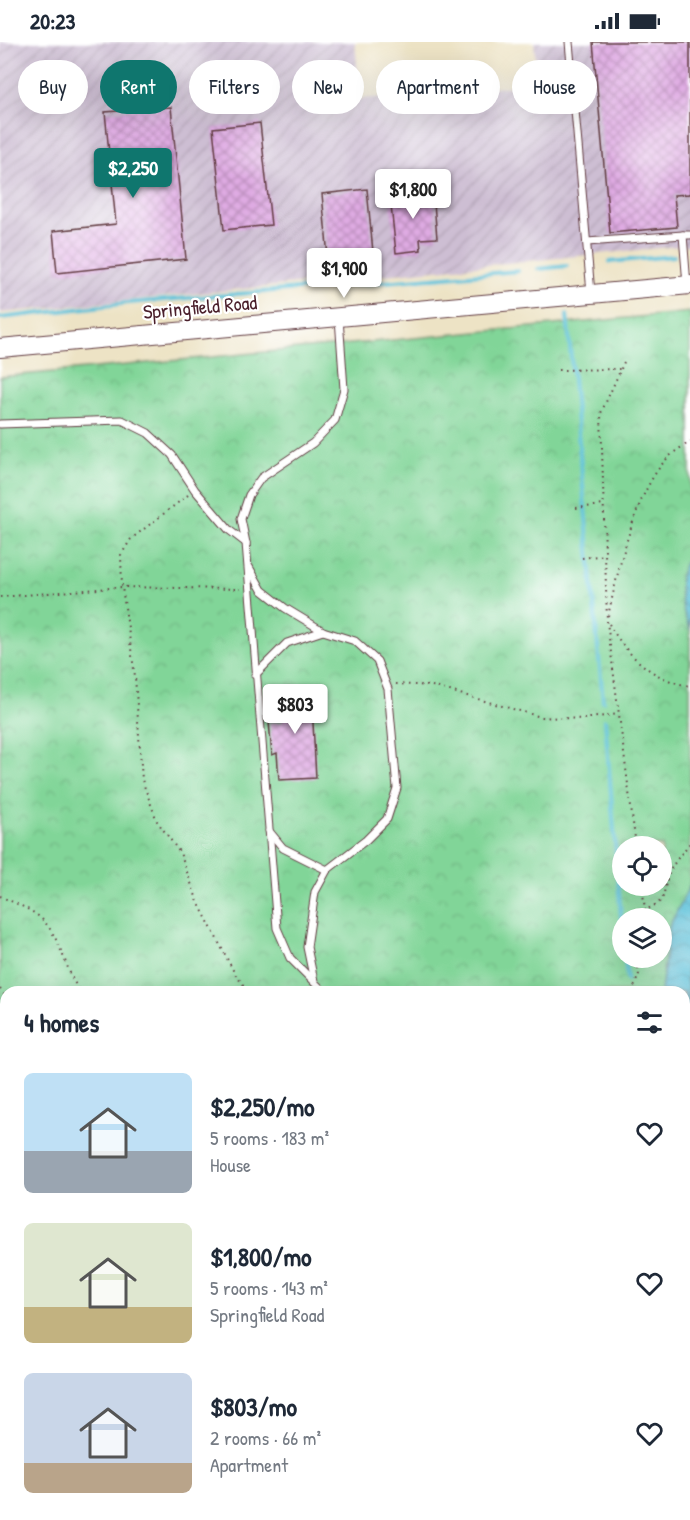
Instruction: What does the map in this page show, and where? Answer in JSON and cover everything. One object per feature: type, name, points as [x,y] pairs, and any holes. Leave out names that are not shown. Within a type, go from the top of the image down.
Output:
[{"type":"street","name":"Springfield Road","points":[[0,348],[688,285]]},
{"type":"lane","points":[[569,42],[591,293]]},
{"type":"lane","points":[[587,243],[687,235],[688,285]]},
{"type":"lane","points":[[317,986],[290,958],[277,928],[248,565],[241,519],[249,495],[261,478],[313,443],[335,420],[344,389],[339,318]]},
{"type":"lane","points":[[0,424],[123,420],[148,433],[171,455],[195,490],[229,530],[246,543]]},
{"type":"lane","points":[[248,565],[262,590],[285,608],[323,631],[355,640],[377,662],[385,683],[397,788],[387,819],[366,840],[327,870],[315,892],[309,917],[306,948],[314,983]]},
{"type":"lane","points":[[255,675],[287,643],[323,631]]},
{"type":"lane","points":[[269,831],[283,848],[327,870]]},
{"type":"path","points":[[624,362],[601,413],[607,622],[635,836]]},
{"type":"path","points":[[558,370],[620,369]]},
{"type":"path","points":[[690,442],[670,455],[646,490],[624,547],[607,622],[620,644],[651,672],[676,684],[690,686]]},
{"type":"path","points":[[195,490],[132,539],[121,555],[122,587],[135,676],[142,780],[158,821],[180,853],[198,902],[235,974],[244,986]]},
{"type":"path","points":[[576,508],[604,505]]},
{"type":"path","points":[[582,558],[605,555]]},
{"type":"path","points":[[0,597],[122,587],[249,589]]},
{"type":"path","points":[[385,683],[432,686],[541,717],[583,719],[619,714]]},
{"type":"path","points":[[649,908],[662,901],[667,889],[667,878],[690,843]]},
{"type":"path","points":[[0,896],[37,915],[52,931],[67,971],[76,986]]},
{"type":"path","points":[[634,986],[639,974],[638,968]]},
{"type":"shaded area","points":[[0,42],[355,42],[357,60],[292,60],[292,114],[364,114],[364,99],[376,98],[376,114],[500,114],[500,87],[512,86],[512,114],[597,114],[597,60],[536,60],[534,42],[690,42],[690,245],[0,313]]},
{"type":"green space","points":[[690,312],[690,986],[0,986],[0,377]]},
{"type":"water","points":[[690,557],[690,630],[684,613],[680,582],[681,572]]},
{"type":"water","points":[[690,885],[690,947],[686,958],[687,986],[662,986],[664,968],[672,968],[672,921]]},
{"type":"building","points":[[593,42],[690,42],[690,194],[674,195],[677,227],[610,233],[597,87],[597,60],[595,60]]},
{"type":"building","points":[[105,114],[172,114],[186,259],[57,273],[53,231],[116,224]]},
{"type":"building","points":[[260,123],[271,225],[224,230],[213,128]]},
{"type":"building","points":[[367,189],[373,252],[328,257],[322,194]]},
{"type":"building","points":[[433,192],[437,238],[420,239],[421,250],[396,253],[390,196]]},
{"type":"building","points":[[311,686],[316,778],[279,780],[277,753],[272,755],[269,722],[282,722],[281,688]]},
{"type":"waterway","points":[[609,262],[674,256]]},
{"type":"waterway","points":[[538,269],[567,266]]},
{"type":"waterway","points":[[0,318],[128,303],[518,271]]},
{"type":"waterway","points":[[567,315],[603,701]]},
{"type":"waterway","points":[[605,720],[620,908]]},
{"type":"waterway","points":[[626,968],[627,980]]}]
